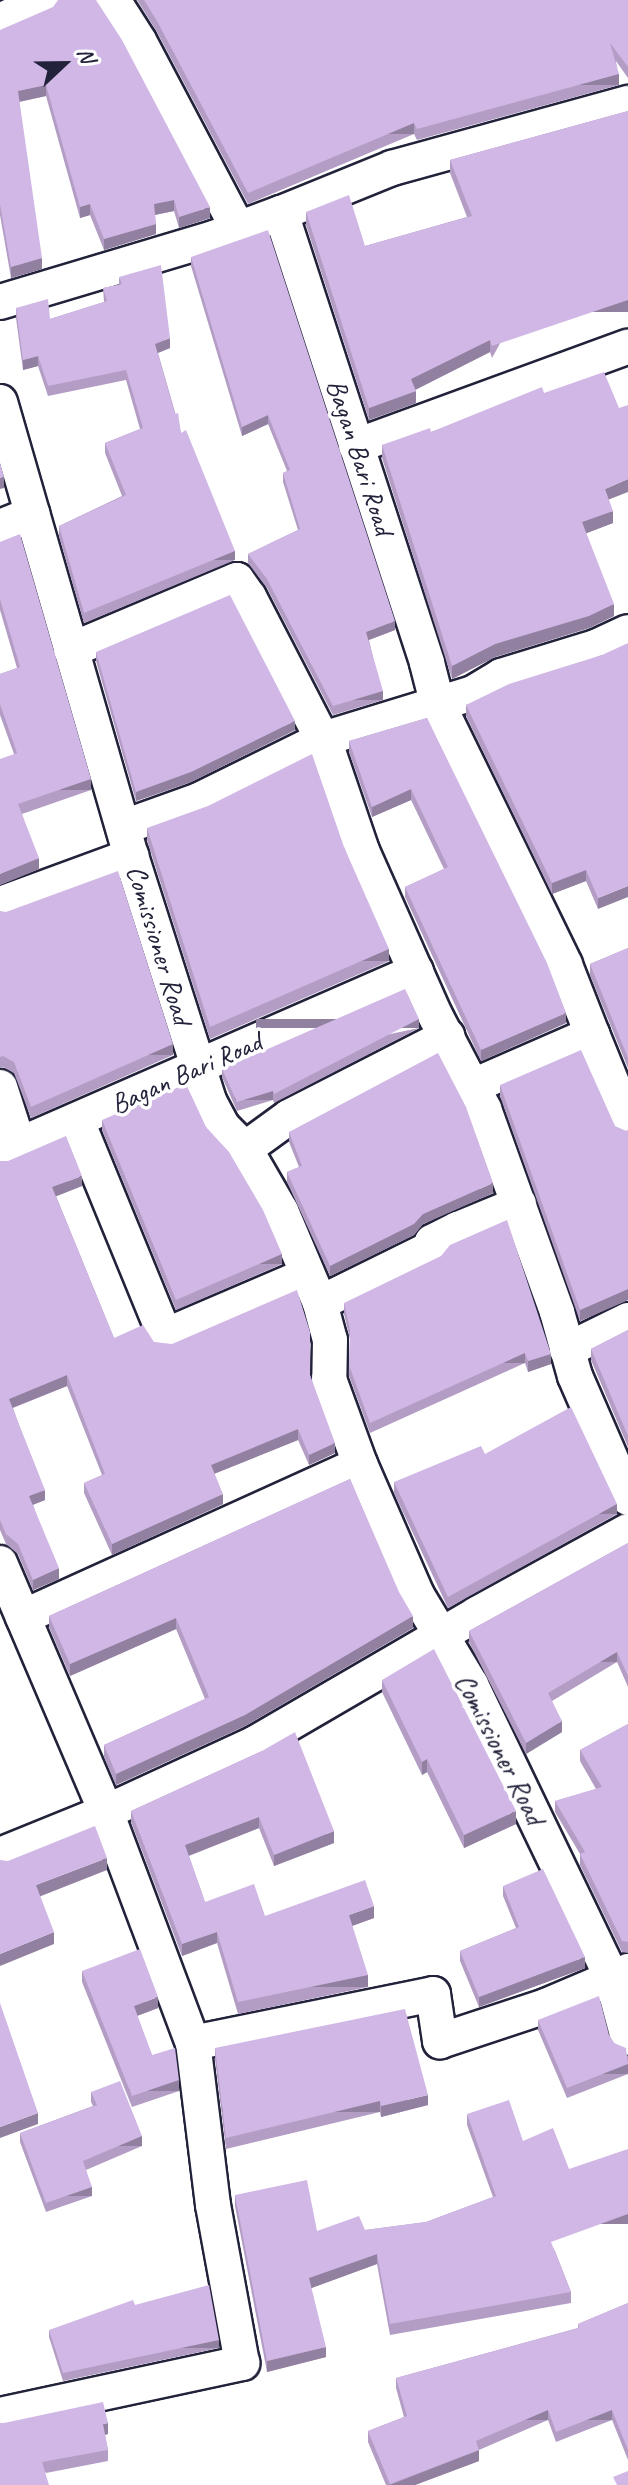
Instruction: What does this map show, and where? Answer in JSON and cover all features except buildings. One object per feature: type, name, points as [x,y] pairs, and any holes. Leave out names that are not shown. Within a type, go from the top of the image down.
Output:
[{"type":"street","points":[[0,21],[44,0]]},
{"type":"street","points":[[113,0],[139,41],[238,229]]},
{"type":"street","points":[[0,302],[238,229],[392,168],[628,103]]},
{"type":"street","name":"Bagan Bari Road","points":[[281,213],[437,702],[565,965],[628,1122]]},
{"type":"street","points":[[356,446],[627,347]]},
{"type":"street","name":"Comissioner Road","points":[[0,402],[197,1069],[223,1127],[245,1149],[281,1211],[330,1340],[329,1379],[360,1464],[417,1595],[471,1685],[620,1974],[628,2038]]},
{"type":"street","points":[[0,527],[33,514]]},
{"type":"street","points":[[71,650],[237,580],[323,739],[362,851],[416,971],[473,1086],[503,1157],[567,1350],[628,1498]]},
{"type":"street","points":[[0,904],[128,842],[199,800],[323,739],[473,693],[501,676],[596,647],[628,632]]},
{"type":"street","name":"Bagan Bari Road","points":[[10,1149],[416,971]]},
{"type":"street","points":[[473,1086],[592,1034]]},
{"type":"street","points":[[245,1149],[289,1117],[447,1036]]},
{"type":"street","points":[[0,1087],[10,1149]]},
{"type":"street","points":[[77,1121],[165,1336],[432,1248],[432,1242],[519,1204]]},
{"type":"street","points":[[567,1350],[628,1320]]},
{"type":"street","points":[[23,1617],[360,1464]]},
{"type":"street","points":[[0,1855],[106,1812],[254,1744],[628,1531]]},
{"type":"street","points":[[0,1563],[106,1812],[193,2043],[213,2205],[242,2363],[0,2415]]},
{"type":"street","points":[[193,2043],[433,1994],[440,2041],[546,2006],[620,1974]]}]
